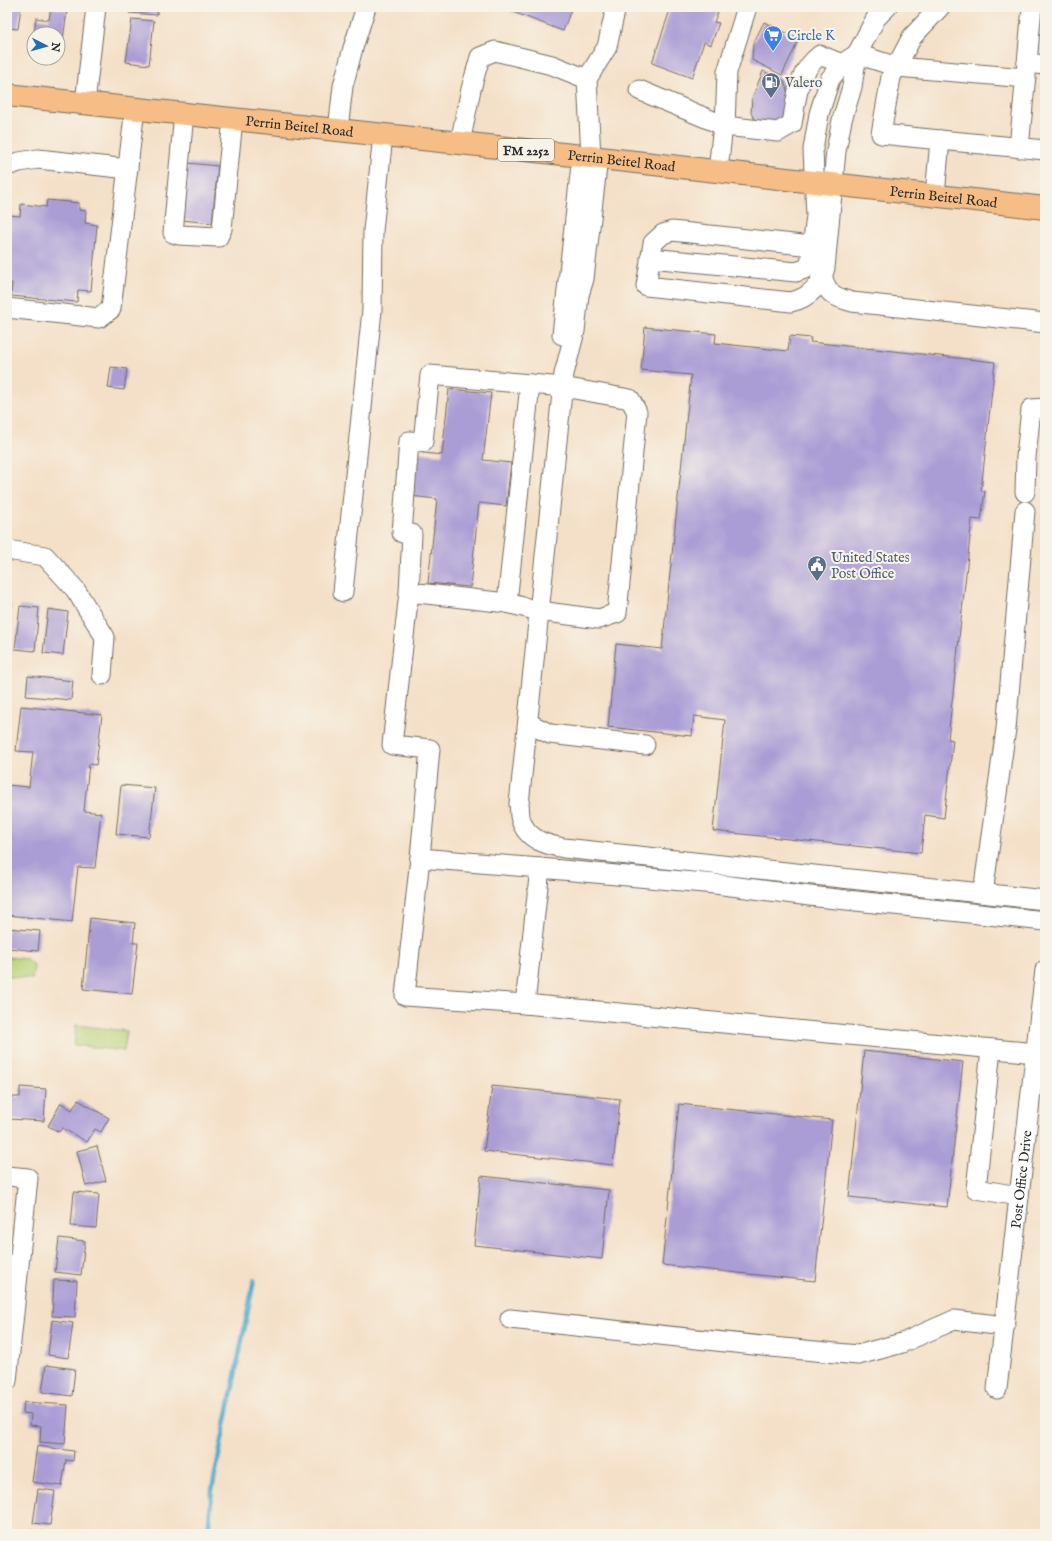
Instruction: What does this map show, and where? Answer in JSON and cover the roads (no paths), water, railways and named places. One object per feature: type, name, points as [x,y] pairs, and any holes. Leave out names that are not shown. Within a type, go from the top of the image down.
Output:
[{"type":"main road","name":"Perrin Beitel Road","points":[[7,94],[824,182],[1045,208]]},
{"type":"street","points":[[85,103],[96,7]]},
{"type":"street","points":[[338,130],[343,86],[366,7]]},
{"type":"street","points":[[616,7],[607,47],[587,79],[590,157],[562,330],[564,381],[520,804],[521,820],[530,836],[547,845],[1045,900]]},
{"type":"street","points":[[718,171],[722,134],[725,126],[727,72],[747,7]]},
{"type":"street","points":[[887,7],[876,18],[849,59],[830,79],[824,95],[818,120],[814,149],[824,182],[825,268],[823,279],[826,290],[837,297],[852,302],[1045,323]]},
{"type":"street","points":[[940,7],[912,38],[891,77],[881,134],[1045,150]]},
{"type":"street","points":[[1019,148],[1033,69],[1032,7]]},
{"type":"street","points":[[460,143],[471,89],[480,57],[495,51],[552,65],[587,79]]},
{"type":"street","points":[[639,90],[725,126],[778,132],[792,124],[801,78],[813,61],[820,56],[897,67],[1033,69]]},
{"type":"street","points":[[650,258],[796,272],[805,269],[810,265],[816,216],[824,182],[836,151],[842,120],[852,87],[849,59]]},
{"type":"street","points":[[795,106],[818,120]]},
{"type":"street","points":[[7,308],[99,318],[111,309],[135,108]]},
{"type":"street","points":[[184,113],[173,233],[179,235],[218,237],[222,229],[233,119]]},
{"type":"street","points":[[343,592],[372,310],[373,231],[383,135]]},
{"type":"street","points":[[935,195],[940,140]]},
{"type":"street","points":[[7,166],[19,162],[38,159],[128,169]]},
{"type":"street","points":[[812,246],[672,231],[663,234],[653,243],[646,286],[791,302],[804,297],[815,289],[823,279]]},
{"type":"street","points":[[408,592],[507,603],[539,611],[599,619],[617,613],[637,412],[630,399],[564,381],[530,384],[430,375],[423,442],[409,441],[402,533],[412,534],[408,592],[392,746],[430,749],[405,996],[525,1004],[1036,1053]]},
{"type":"street","points":[[507,603],[530,384]]},
{"type":"street","points":[[1025,492],[1026,457],[1031,409],[1045,408]]},
{"type":"street","points":[[983,893],[1006,729],[1025,511]]},
{"type":"street","points":[[7,550],[45,556],[75,589],[105,637],[102,675]]},
{"type":"street","points":[[528,723],[550,734],[645,745]]},
{"type":"street","points":[[420,858],[714,884],[818,897],[1045,921]]},
{"type":"street","points":[[525,1004],[540,868]]},
{"type":"street","name":"Post Office Drive","points":[[997,1389],[1045,970]]},
{"type":"street","points":[[991,1049],[976,1190],[1020,1196]]},
{"type":"street","points":[[7,1176],[28,1178],[7,1381]]},
{"type":"street","points":[[510,1319],[772,1348],[858,1355],[902,1343],[954,1320],[1005,1326]]},
{"type":"waterway","points":[[208,1534],[212,1490],[254,1280]]},
{"type":"place","name":"Circle K","points":[[773,52]]},
{"type":"place","name":"Valero","points":[[771,99]]},
{"type":"place","name":"United States Post Office","points":[[817,582]]}]
